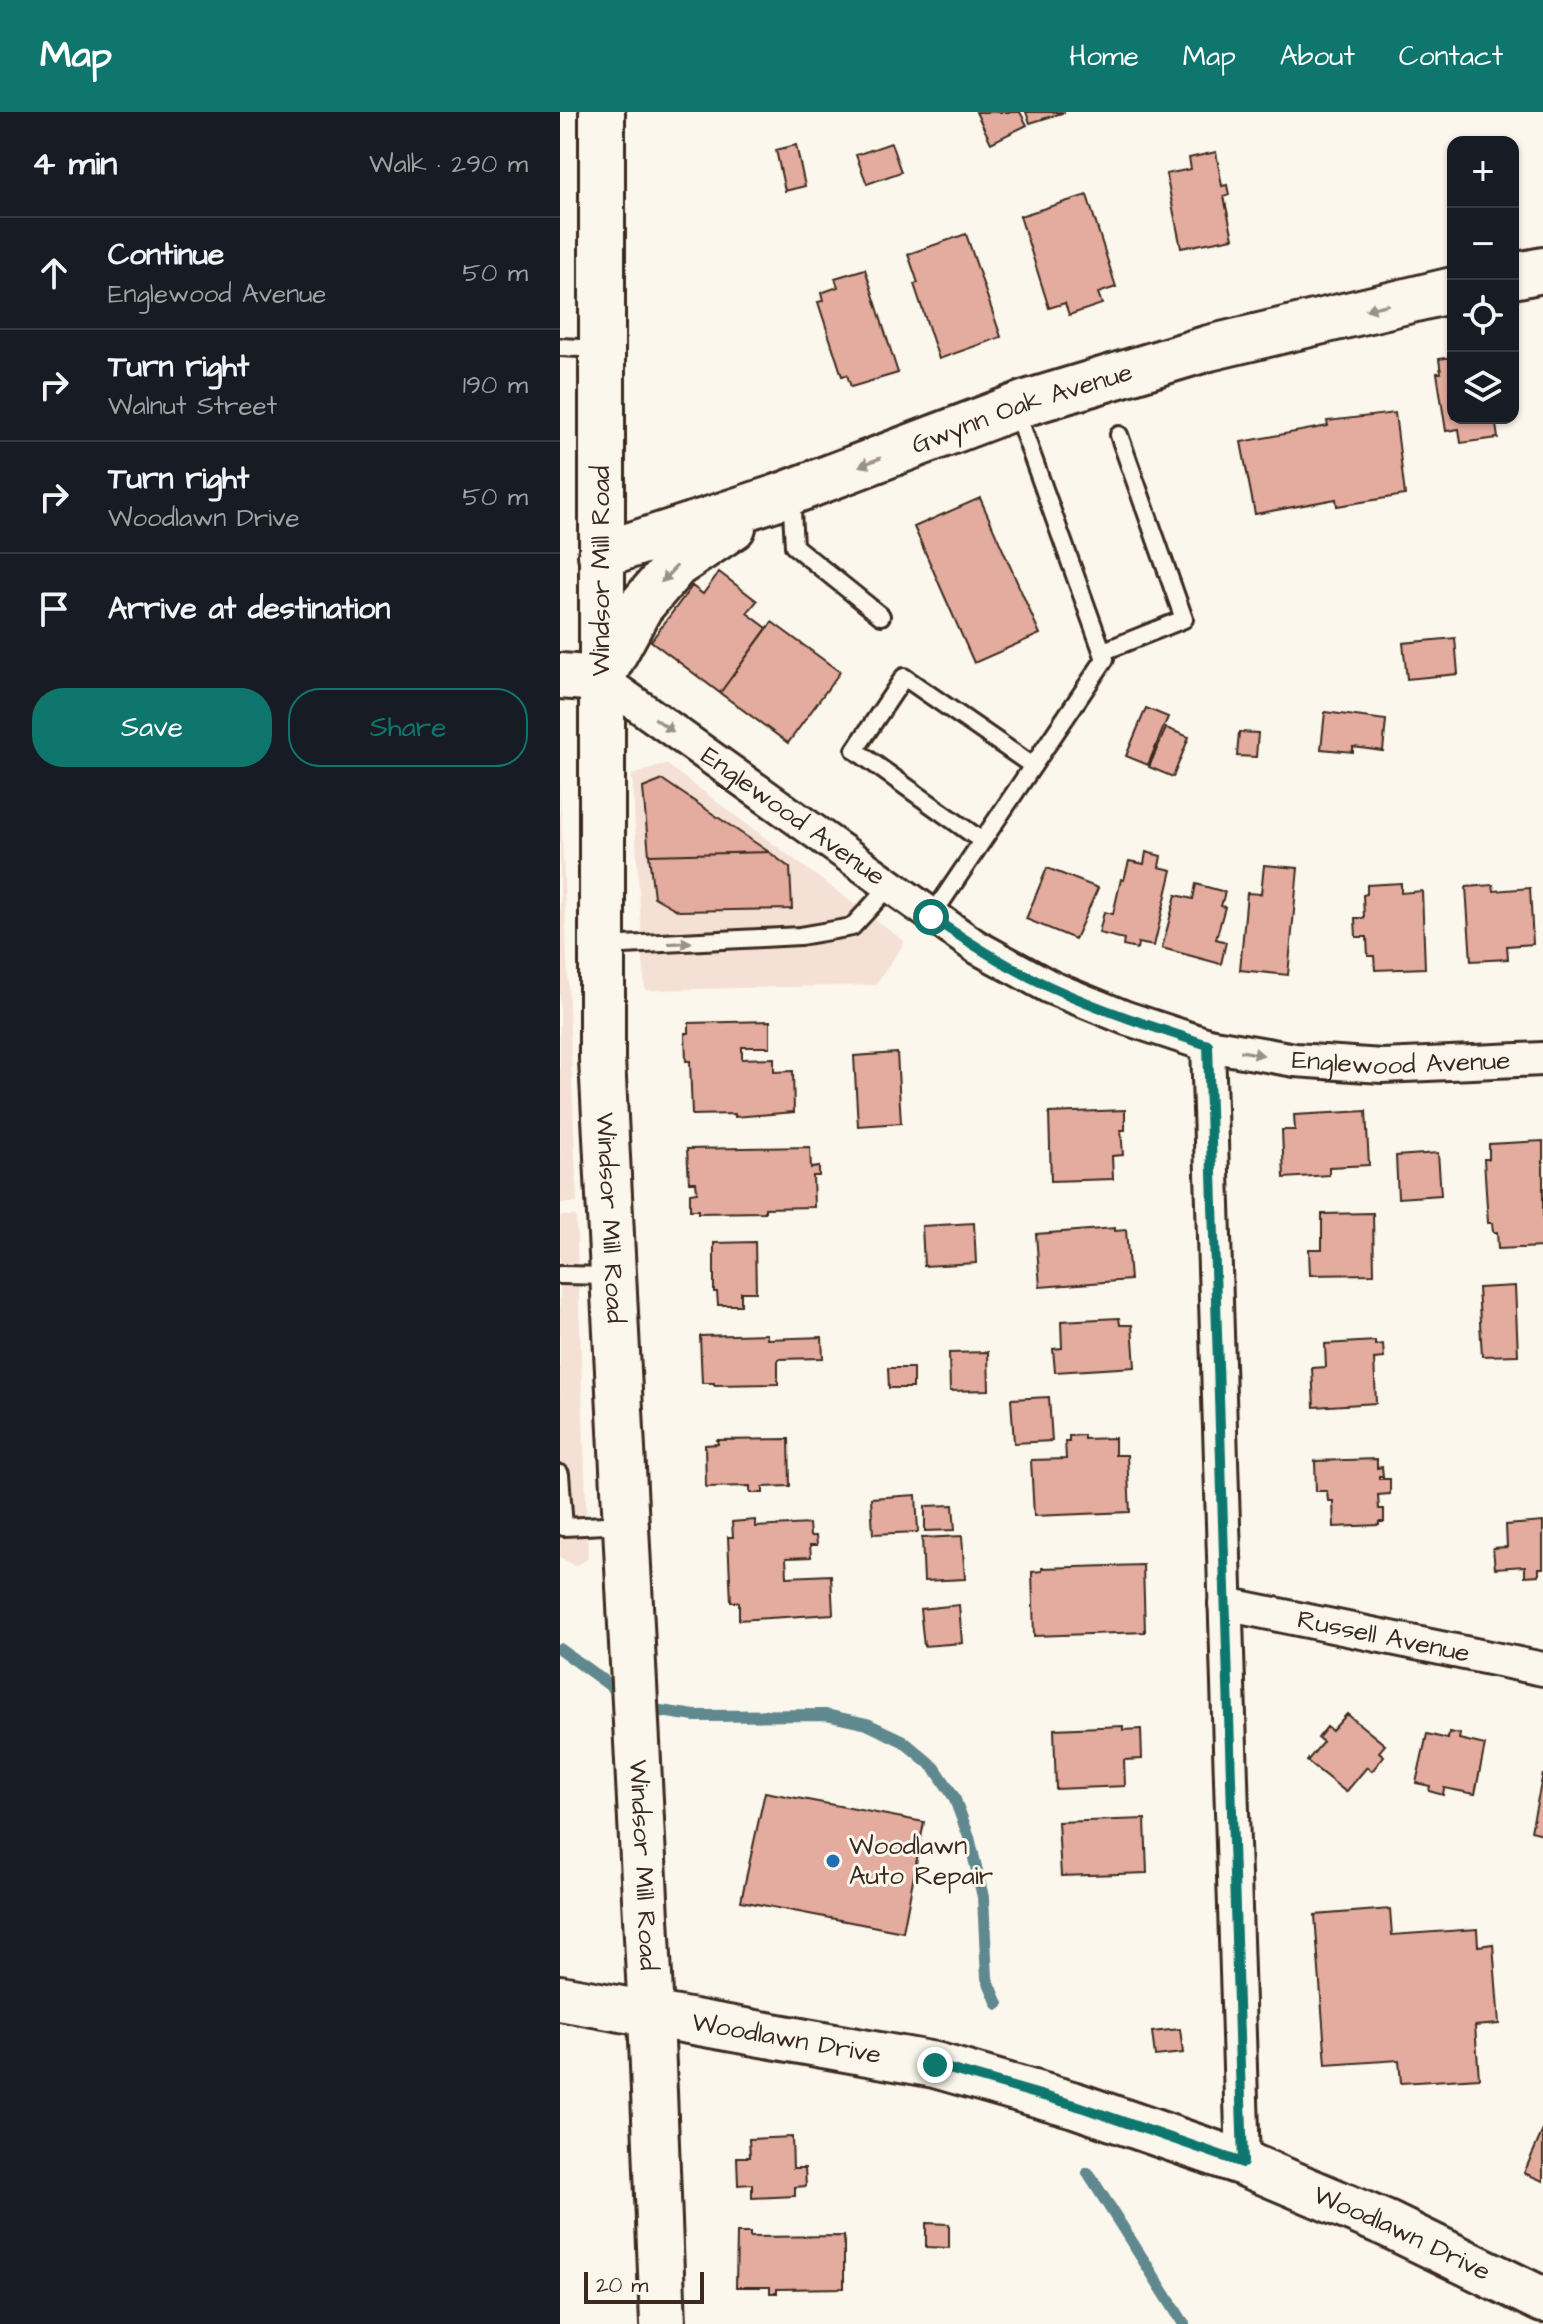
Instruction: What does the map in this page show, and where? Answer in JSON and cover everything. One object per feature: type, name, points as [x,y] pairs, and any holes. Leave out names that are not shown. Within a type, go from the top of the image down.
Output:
[{"type":"main road","name":"Windsor Mill Road","points":[[602,112],[581,348],[601,555],[580,677],[602,947],[602,1059],[651,2015],[663,2324]]},
{"type":"main road","points":[[1519,275],[1543,270]]},
{"type":"main road","name":"Gwynn Oak Avenue","points":[[601,555],[784,494],[1015,408],[1209,348],[1447,291]]},
{"type":"main road","points":[[580,677],[676,565],[784,494]]},
{"type":"main road","name":"Woodlawn Drive","points":[[560,1998],[935,2065],[1075,2105],[1243,2163],[1387,2224],[1543,2300]]},
{"type":"street","name":"Englewood Avenue","points":[[580,677],[975,946],[1050,987],[1126,1018],[1208,1045],[1295,1060],[1382,1066],[1543,1059]]},
{"type":"street","points":[[1208,1045],[1243,2163]]},
{"type":"street","name":"Russell Avenue","points":[[1225,1604],[1543,1669]]},
{"type":"lane","points":[[931,917],[1105,659],[1015,408]]},
{"type":"lane","points":[[1104,651],[1184,619],[1119,435]]},
{"type":"lane","points":[[784,494],[794,546],[881,616]]},
{"type":"lane","points":[[982,841],[855,750],[904,677],[1033,766]]},
{"type":"lane","points":[[602,947],[800,936],[852,927],[889,887]]},
{"type":"lane","points":[[560,1275],[614,1276]]},
{"type":"lane","points":[[560,1474],[562,1525],[625,1524]]},
{"type":"shaded area","points":[[666,764],[905,942],[875,985],[645,990],[632,775]]},
{"type":"shaded area","points":[[560,783],[577,1203],[560,1203]]},
{"type":"shaded area","points":[[560,1216],[576,1216],[588,1559],[575,1566],[560,1557]]},
{"type":"building","points":[[976,112],[1020,112],[1027,125],[991,143]]},
{"type":"building","points":[[1026,112],[1065,112],[1030,123]]},
{"type":"building","points":[[891,143],[901,172],[867,184],[856,155]]},
{"type":"building","points":[[796,145],[805,186],[785,191],[776,150]]},
{"type":"building","points":[[1216,152],[1222,186],[1227,185],[1229,195],[1224,197],[1233,238],[1181,248],[1166,174],[1191,169],[1189,158]]},
{"type":"building","points":[[1087,195],[1116,287],[1098,293],[1102,304],[1069,315],[1065,303],[1049,308],[1020,216]]},
{"type":"building","points":[[966,234],[1001,337],[939,359],[914,284],[918,283],[908,254]]},
{"type":"building","points":[[865,269],[898,373],[851,387],[847,375],[842,376],[818,302],[823,301],[821,293],[838,287],[835,278]]},
{"type":"building","points":[[1447,358],[1447,424],[1496,424],[1498,438],[1461,443],[1459,429],[1446,431],[1437,373],[1441,373],[1439,359]]},
{"type":"building","points":[[1395,413],[1405,495],[1337,506],[1336,499],[1255,514],[1241,442],[1328,426],[1327,421]]},
{"type":"building","points":[[980,498],[1040,634],[974,663],[914,527]]},
{"type":"building","points":[[719,572],[757,601],[747,613],[767,628],[720,693],[651,641],[692,586],[703,594]]},
{"type":"building","points":[[772,622],[840,672],[788,743],[720,693]]},
{"type":"building","points":[[1455,638],[1458,674],[1407,679],[1403,643]]},
{"type":"building","points":[[1146,708],[1168,717],[1148,765],[1126,756]]},
{"type":"building","points":[[1325,712],[1386,720],[1383,751],[1353,747],[1353,752],[1321,749]]},
{"type":"building","points":[[1166,728],[1189,737],[1173,777],[1149,767]]},
{"type":"building","points":[[1239,732],[1258,733],[1256,757],[1237,756]]},
{"type":"building","points":[[663,780],[769,852],[649,855],[643,788]]},
{"type":"building","points":[[769,852],[790,868],[792,909],[679,911],[654,897],[649,855]]},
{"type":"building","points":[[1146,852],[1161,856],[1159,867],[1172,870],[1154,946],[1138,943],[1137,949],[1123,946],[1124,939],[1099,933],[1104,912],[1113,914],[1121,879],[1124,880],[1129,861],[1144,864]]},
{"type":"building","points":[[1264,865],[1298,868],[1288,975],[1240,970],[1247,893],[1261,894]]},
{"type":"building","points":[[1047,868],[1098,888],[1075,939],[1026,919]]},
{"type":"building","points":[[1401,883],[1401,893],[1422,891],[1425,968],[1375,970],[1374,956],[1368,956],[1367,937],[1356,937],[1355,918],[1364,918],[1363,895],[1367,894],[1367,885]]},
{"type":"building","points":[[1196,884],[1225,892],[1221,906],[1225,907],[1216,939],[1226,942],[1221,964],[1162,948],[1176,895],[1193,899]]},
{"type":"building","points":[[1493,885],[1494,891],[1530,888],[1533,944],[1507,946],[1508,959],[1471,961],[1466,887]]},
{"type":"building","points":[[770,1021],[770,1047],[742,1047],[742,1059],[774,1058],[774,1072],[793,1071],[794,1112],[735,1117],[735,1114],[692,1115],[690,1061],[686,1061],[685,1033],[689,1033],[689,1023]]},
{"type":"building","points":[[897,1053],[901,1123],[858,1126],[854,1056]]},
{"type":"building","points":[[1125,1110],[1125,1130],[1121,1130],[1123,1155],[1112,1156],[1113,1179],[1051,1181],[1049,1113]]},
{"type":"building","points":[[1366,1111],[1369,1165],[1329,1167],[1329,1175],[1284,1178],[1282,1130],[1295,1130],[1294,1115]]},
{"type":"building","points":[[1543,1141],[1543,1247],[1498,1249],[1497,1232],[1493,1232],[1492,1223],[1488,1223],[1484,1159],[1489,1159],[1489,1144]]},
{"type":"building","points":[[810,1147],[811,1168],[819,1167],[819,1176],[813,1176],[814,1207],[765,1208],[765,1212],[698,1213],[698,1210],[690,1210],[690,1193],[697,1192],[696,1182],[689,1182],[687,1149]]},
{"type":"building","points":[[1438,1153],[1441,1195],[1398,1198],[1396,1156]]},
{"type":"building","points":[[1373,1213],[1374,1274],[1310,1275],[1309,1249],[1322,1249],[1322,1214]]},
{"type":"building","points":[[974,1223],[976,1263],[924,1266],[922,1226]]},
{"type":"building","points":[[1115,1228],[1115,1231],[1126,1230],[1130,1280],[1040,1287],[1036,1234]]},
{"type":"building","points":[[755,1242],[756,1292],[741,1292],[741,1305],[718,1305],[717,1292],[714,1292],[714,1243]]},
{"type":"building","points":[[1515,1286],[1518,1355],[1482,1356],[1478,1288]]},
{"type":"building","points":[[1119,1318],[1120,1325],[1132,1325],[1135,1367],[1055,1372],[1053,1349],[1062,1348],[1061,1321]]},
{"type":"building","points":[[767,1334],[767,1339],[822,1337],[823,1358],[778,1359],[778,1384],[702,1383],[700,1336]]},
{"type":"building","points":[[1375,1341],[1375,1345],[1383,1344],[1384,1358],[1374,1359],[1376,1403],[1314,1407],[1312,1368],[1326,1367],[1325,1344]]},
{"type":"building","points":[[988,1352],[989,1390],[950,1391],[949,1353]]},
{"type":"building","points":[[888,1368],[913,1368],[913,1388],[889,1388]]},
{"type":"building","points":[[1049,1397],[1052,1441],[1014,1443],[1011,1399]]},
{"type":"building","points":[[1084,1435],[1084,1439],[1115,1438],[1115,1455],[1127,1455],[1130,1512],[1034,1516],[1031,1460],[1066,1459],[1065,1441],[1069,1441],[1069,1436]]},
{"type":"building","points":[[789,1439],[790,1486],[763,1487],[763,1493],[750,1493],[750,1486],[706,1487],[705,1445],[718,1444],[717,1440]]},
{"type":"building","points":[[1377,1459],[1377,1468],[1382,1467],[1383,1476],[1379,1479],[1390,1479],[1390,1494],[1378,1495],[1379,1509],[1384,1509],[1384,1522],[1379,1522],[1379,1525],[1334,1527],[1333,1501],[1328,1501],[1327,1491],[1316,1491],[1315,1461]]},
{"type":"building","points":[[916,1495],[918,1532],[873,1534],[871,1498]]},
{"type":"building","points":[[953,1505],[955,1530],[925,1531],[925,1506]]},
{"type":"building","points":[[755,1520],[755,1527],[809,1524],[810,1536],[816,1536],[817,1545],[810,1545],[811,1557],[786,1558],[787,1577],[831,1575],[833,1614],[739,1620],[739,1602],[731,1602],[728,1537],[733,1537],[732,1522]]},
{"type":"building","points":[[1543,1522],[1543,1568],[1539,1568],[1539,1575],[1525,1576],[1525,1566],[1495,1568],[1493,1548],[1507,1547],[1506,1525]]},
{"type":"building","points":[[962,1536],[965,1579],[924,1581],[922,1538]]},
{"type":"building","points":[[1143,1565],[1145,1632],[1034,1636],[1032,1572],[1042,1571],[1042,1568]]},
{"type":"building","points":[[959,1605],[962,1643],[924,1646],[920,1609]]},
{"type":"building","points":[[1347,1714],[1385,1745],[1379,1752],[1384,1756],[1372,1771],[1367,1767],[1346,1792],[1307,1761],[1323,1742],[1318,1738],[1327,1727],[1332,1731]]},
{"type":"building","points":[[1123,1726],[1123,1730],[1141,1729],[1142,1759],[1124,1760],[1125,1786],[1056,1789],[1054,1729]]},
{"type":"building","points":[[1449,1732],[1460,1734],[1459,1739],[1485,1745],[1475,1794],[1444,1788],[1443,1795],[1429,1791],[1430,1786],[1416,1783],[1427,1734],[1448,1739]]},
{"type":"building","points":[[1543,1774],[1543,1834],[1531,1831]]},
{"type":"building","name":"Woodlawn Auto Repair","points":[[765,1792],[924,1822],[903,1932],[741,1901]]},
{"type":"building","points":[[1145,1819],[1147,1873],[1061,1876],[1058,1822]]},
{"type":"building","points":[[1390,1909],[1392,1935],[1477,1929],[1478,1946],[1493,1944],[1499,2024],[1475,2026],[1479,2078],[1401,2083],[1399,2060],[1326,2065],[1315,1915]]},
{"type":"building","points":[[1180,2029],[1183,2053],[1155,2056],[1152,2032]]},
{"type":"building","points":[[1543,2130],[1543,2181],[1524,2173]]},
{"type":"building","points":[[792,2137],[793,2168],[805,2168],[806,2186],[795,2187],[795,2196],[752,2198],[752,2184],[738,2185],[737,2157],[750,2157],[749,2139]]},
{"type":"building","points":[[926,2223],[949,2224],[949,2248],[926,2247]]},
{"type":"building","points":[[737,2233],[750,2233],[750,2237],[844,2236],[844,2288],[777,2289],[777,2293],[770,2293],[770,2287],[736,2287]]},
{"type":"waterway","points":[[560,1649],[623,1695]]},
{"type":"waterway","points":[[643,1705],[654,1710],[695,1716],[826,1715],[867,1724],[903,1741],[935,1768],[954,1797],[969,1837],[983,1897],[987,1978],[998,2004]]},
{"type":"waterway","points":[[1088,2173],[1184,2324]]},
{"type":"place","name":"Woodlawn Auto Repair","points":[[833,1861]]},
{"type":"route","points":[[931,917],[975,946],[1050,987],[1126,1018],[1208,1045],[1243,2163],[1075,2105],[935,2065]]}]
